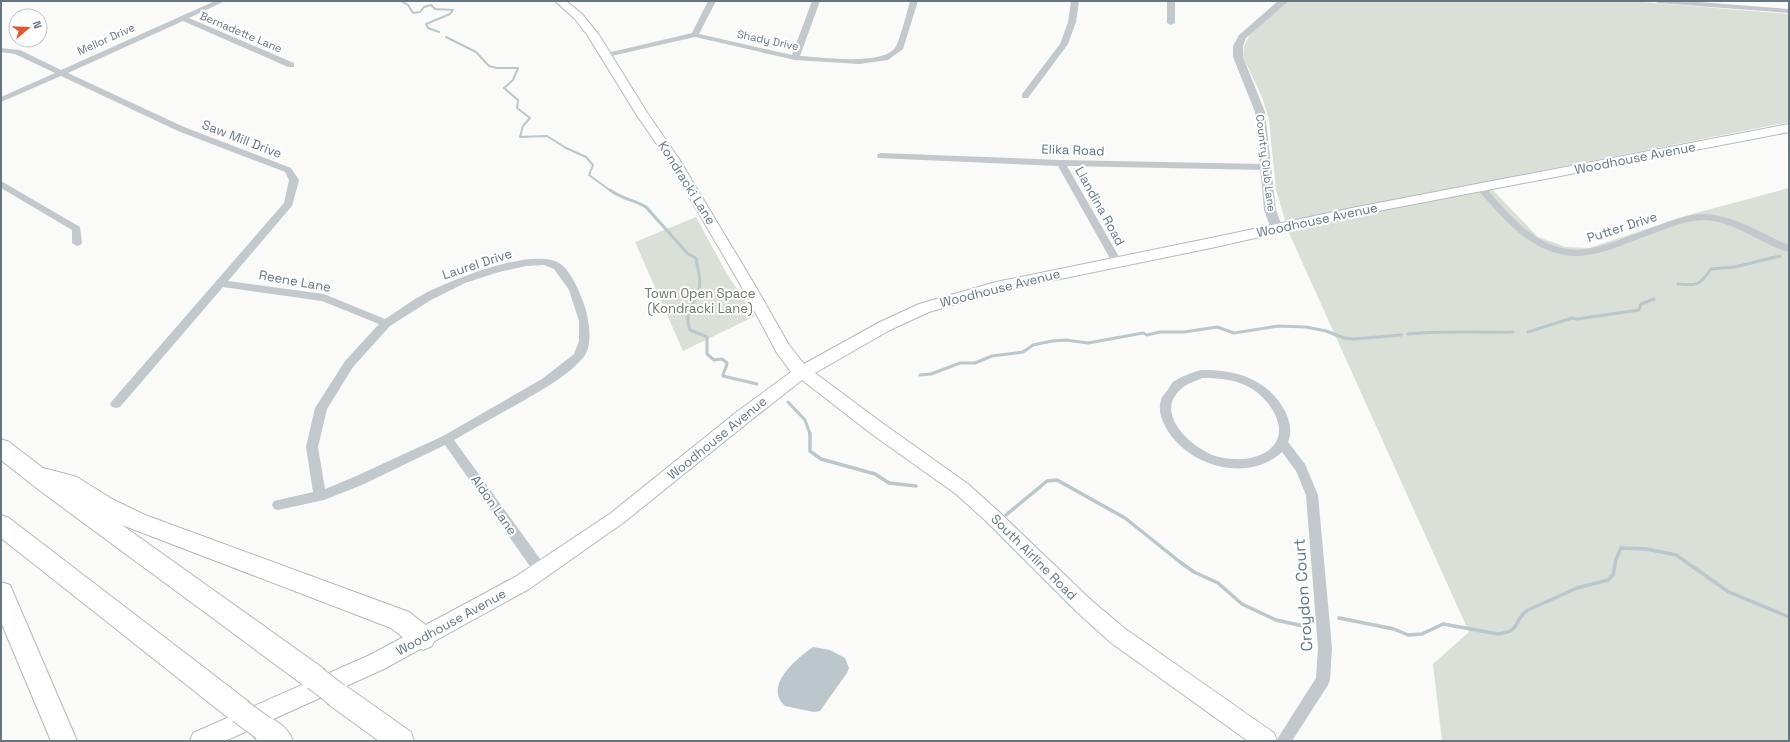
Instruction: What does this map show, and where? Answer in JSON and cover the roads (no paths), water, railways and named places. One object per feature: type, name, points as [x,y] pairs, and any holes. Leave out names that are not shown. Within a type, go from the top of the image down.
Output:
[{"type":"highway","points":[[1,448],[37,476],[401,741]]},
{"type":"highway","points":[[37,476],[69,483],[104,506],[137,522],[400,620],[423,638]]},
{"type":"highway","points":[[1,525],[271,735]]},
{"type":"highway","points":[[1,593],[64,741]]},
{"type":"main road","name":"Kondracki Lane","points":[[560,1],[582,21],[607,56],[642,114],[682,174],[789,359],[802,373]]},
{"type":"main road","name":"Woodhouse Avenue","points":[[201,741],[345,677],[423,638],[541,571],[612,522],[766,398],[802,373],[885,326],[924,308],[996,287],[1352,212],[1789,128]]},
{"type":"main road","name":"South Airline Road","points":[[802,373],[962,488],[1084,606],[1117,635],[1266,741]]},
{"type":"street","name":"Mellor Drive","points":[[1,100],[221,1]]},
{"type":"street","points":[[695,35],[712,1]]},
{"type":"street","points":[[795,58],[816,1]]},
{"type":"street","name":"Shady Drive","points":[[607,56],[695,35],[795,58],[858,62],[885,58],[899,49],[914,1]]},
{"type":"street","points":[[1025,96],[1064,44],[1072,22],[1075,1]]},
{"type":"street","points":[[1171,1],[1171,23]]},
{"type":"street","name":"Country Club Lane","points":[[1277,228],[1270,210],[1260,112],[1238,57],[1238,46],[1242,36],[1284,1]]},
{"type":"street","points":[[1658,1],[1789,11]]},
{"type":"street","name":"Bernadette Lane","points":[[183,18],[291,65]]},
{"type":"street","name":"Saw Mill Drive","points":[[1,50],[17,52],[182,129],[288,170],[292,175],[294,186],[289,204],[219,283],[116,404]]},
{"type":"street","name":"Elika Road","points":[[881,156],[1060,163],[1265,167]]},
{"type":"street","name":"Liandina Road","points":[[1060,163],[1117,262]]},
{"type":"street","points":[[1,184],[77,228],[77,243]]},
{"type":"street","name":"Putter Drive","points":[[1480,188],[1528,238],[1556,250],[1587,252],[1602,249],[1693,218],[1722,221],[1789,249]]},
{"type":"street","name":"Laurel Drive","points":[[278,505],[320,496],[358,481],[447,439],[546,382],[578,356],[584,341],[584,321],[574,289],[558,267],[545,262],[497,269],[461,281],[427,297],[386,323],[349,364],[321,408],[312,447],[320,496]]},
{"type":"street","name":"Reene Lane","points":[[219,283],[324,298],[386,323]]},
{"type":"street","points":[[1215,374],[1230,376],[1245,381],[1265,393],[1279,409],[1284,420],[1285,432],[1282,444],[1275,453],[1264,460],[1250,464],[1234,465],[1202,457],[1188,448],[1177,438],[1169,426],[1165,414],[1165,403],[1169,393],[1177,384],[1194,376],[1215,374]]},
{"type":"street","name":"Aldon Lane","points":[[447,439],[541,571]]},
{"type":"street","name":"Croydon Court","points":[[1282,444],[1296,458],[1306,474],[1312,495],[1325,648],[1323,680],[1283,741]]},
{"type":"waterway","points":[[401,1],[408,5],[413,13],[420,12],[424,7],[431,5],[435,9],[453,10],[450,14],[426,24],[428,28],[439,32]]},
{"type":"waterway","points":[[446,37],[476,52],[489,66],[497,68],[518,68],[513,80],[504,88],[518,100],[517,108],[530,118],[523,126],[520,137],[547,136],[566,148],[586,157],[593,165],[589,175],[611,191]]},
{"type":"waterway","points":[[610,190],[646,207],[688,254],[696,258],[700,286],[690,308],[688,318],[690,330],[707,337],[707,354],[714,360],[722,359],[727,363],[723,376],[757,384]]},
{"type":"waterway","points":[[1678,284],[1690,285],[1698,283],[1711,269],[1735,267],[1780,256]]},
{"type":"waterway","points":[[1528,332],[1572,318],[1577,319],[1639,310],[1641,304],[1654,299]]},
{"type":"waterway","points":[[920,375],[931,374],[960,363],[975,363],[992,356],[1023,352],[1033,345],[1052,341],[1066,340],[1088,343],[1143,333],[1147,335],[1160,332],[1184,332],[1217,327],[1234,333],[1278,326],[1306,327],[1326,331],[1344,338],[1354,339],[1401,335]]},
{"type":"waterway","points":[[1408,334],[1447,332],[1513,332]]},
{"type":"waterway","points":[[788,402],[805,420],[810,434]]},
{"type":"waterway","points":[[810,434],[810,451],[821,459],[875,474],[889,483],[916,486]]},
{"type":"waterway","points":[[1006,515],[1047,481],[1057,480],[1125,518],[1180,562],[1194,572],[1218,583],[1242,604],[1276,620],[1308,627]]},
{"type":"waterway","points":[[1339,618],[1394,629],[1408,635],[1422,634],[1443,624],[1498,634],[1506,633],[1514,628],[1523,614],[1528,610],[1577,588],[1608,580],[1613,575],[1616,559],[1621,548],[1647,549],[1676,555],[1729,592],[1789,617]]},
{"type":"park label","name":"Town Open Space (Kondracki Lane)","points":[[700,300]]}]
